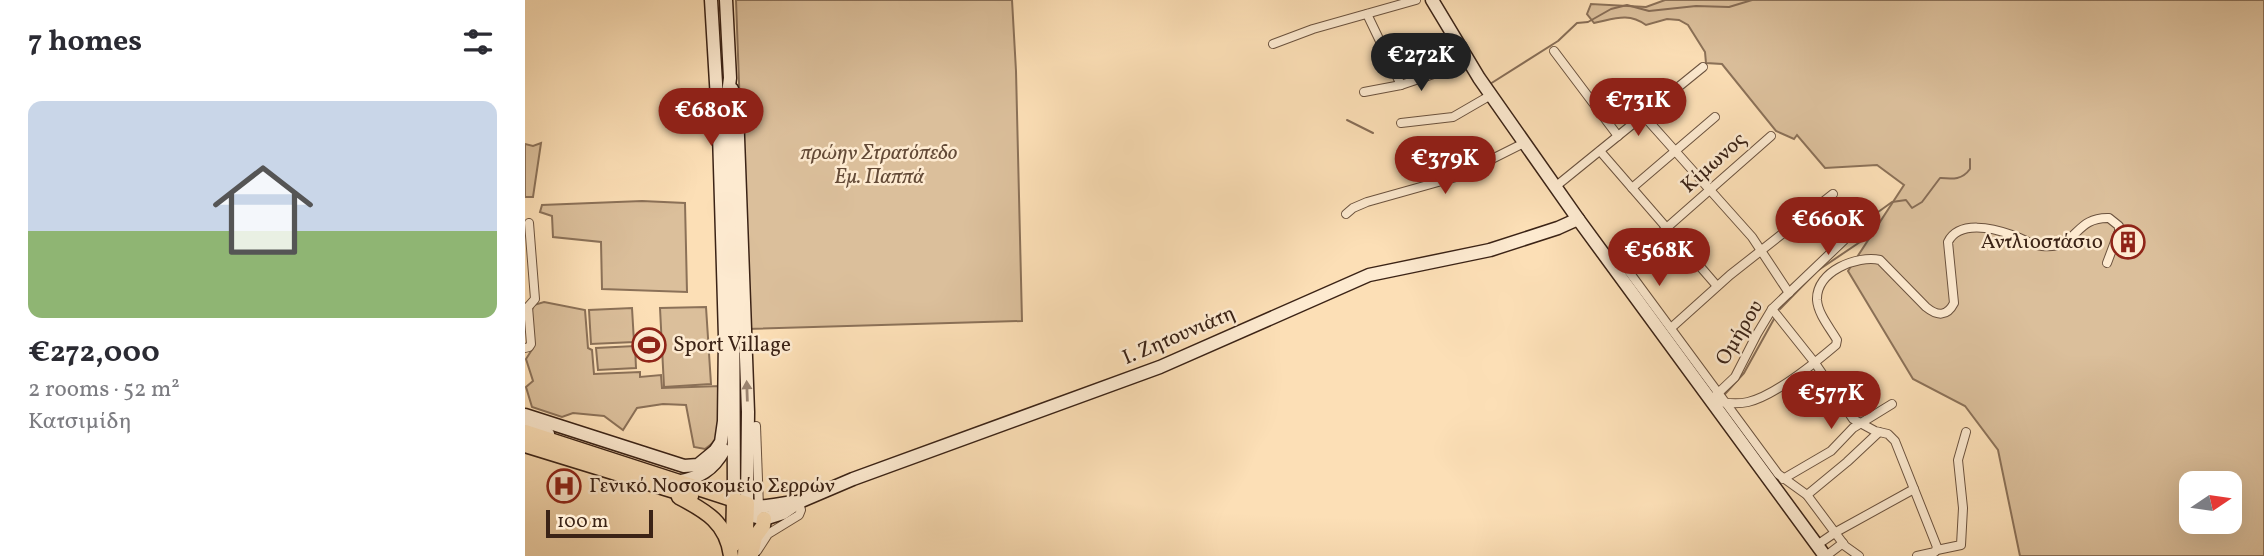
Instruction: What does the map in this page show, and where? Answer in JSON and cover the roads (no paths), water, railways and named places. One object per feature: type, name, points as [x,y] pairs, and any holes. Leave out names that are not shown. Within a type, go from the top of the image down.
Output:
[{"type":"main road","points":[[525,432],[677,482],[747,509],[763,526],[755,537],[754,556]]},
{"type":"main road","points":[[525,445],[663,488],[747,509]]},
{"type":"main road","points":[[663,488],[699,507],[718,523],[727,538],[732,556]]},
{"type":"main road","points":[[732,556],[747,509]]},
{"type":"main road","points":[[745,556],[747,509]]},
{"type":"street","points":[[525,415],[684,466],[695,466],[704,462],[718,447],[724,421],[725,349],[719,133],[711,0]]},
{"type":"street","points":[[726,0],[730,78],[737,110],[748,412],[747,509]]},
{"type":"street","points":[[1273,44],[1313,29],[1416,0]]},
{"type":"street","points":[[1432,0],[1490,95],[1524,143],[1578,219],[1671,328],[1714,397],[1726,403],[1783,479],[1807,495],[1843,543],[1851,552],[1860,556]]},
{"type":"street","points":[[1367,15],[1401,85]]},
{"type":"street","points":[[1554,51],[1619,136]]},
{"type":"street","points":[[1364,92],[1401,85],[1469,62]]},
{"type":"street","points":[[1556,187],[1703,67]]},
{"type":"street","points":[[730,78],[726,110],[734,412],[747,509],[768,526],[768,534]]},
{"type":"street","points":[[1401,123],[1453,117],[1490,95]]},
{"type":"street","points":[[1643,116],[1762,249],[1789,293]]},
{"type":"street","points":[[1632,188],[1715,117]]},
{"type":"street","points":[[719,133],[729,185]]},
{"type":"street","name":"Κίμωνος","points":[[1621,268],[1771,136]]},
{"type":"street","points":[[1346,214],[1367,202],[1456,177],[1524,143]]},
{"type":"street","points":[[1584,148],[1592,157]]},
{"type":"street","points":[[1600,151],[1717,286]]},
{"type":"street","points":[[1671,328],[1717,286],[1833,194]]},
{"type":"street","points":[[1726,403],[1744,403],[1756,399],[1815,363],[1834,347],[1837,340],[1819,308],[1817,296],[1819,289],[1838,268],[1871,258],[1887,265],[1934,314],[1943,314],[1950,310],[1954,303],[1948,242],[1956,231],[1963,228],[2000,231],[2034,245],[2053,247],[2071,240],[2087,222],[2109,218],[2119,226],[2107,262]]},
{"type":"street","name":"Ι. Ζητουνιάτη","points":[[747,509],[790,510],[799,502],[853,479],[1160,367],[1369,275],[1490,250],[1578,219]]},
{"type":"street","points":[[525,348],[531,344],[528,307],[535,299],[529,223]]},
{"type":"street","name":"Ομήρου","points":[[1714,397],[1735,377],[1772,309],[1861,224]]},
{"type":"street","points":[[1621,268],[1817,545],[1826,556],[1843,543]]},
{"type":"street","points":[[1772,309],[1815,363],[1849,415],[1860,423],[1888,434],[1895,441],[1937,547]]},
{"type":"street","points":[[1783,479],[1831,451],[1850,430],[1892,404]]},
{"type":"street","points":[[677,482],[696,477],[713,467],[727,441],[734,412]]},
{"type":"street","points":[[525,424],[554,436],[565,446]]},
{"type":"street","points":[[747,509],[756,426]]},
{"type":"street","points":[[1807,495],[1879,432]]},
{"type":"street","points":[[1917,556],[1931,554],[1937,547],[1961,545],[1963,508],[1958,460],[1966,432]]},
{"type":"street","points":[[1817,545],[1836,531],[1914,489]]},
{"type":"street","points":[[754,556],[768,534],[795,520],[800,512],[799,502]]},
{"type":"waterway","points":[[1490,84],[1558,41],[1577,23],[1588,22],[1611,9],[1627,5],[1649,11],[1696,6],[1729,7],[1752,0]]},
{"type":"waterway","points":[[1347,120],[1373,133]]},
{"type":"waterway","points":[[1780,309],[1817,271],[1863,240],[1874,215],[1892,202],[1906,200],[1912,208],[1922,202],[1940,178],[1957,178],[1967,173],[1970,159]]},
{"type":"waterway","points":[[1725,394],[1744,373],[1774,319]]},
{"type":"place","name":"Αντλιοστάσιο","points":[[2128,242]]},
{"type":"place","name":"Sport Village","points":[[649,345]]},
{"type":"place","name":"Γενικό Νοσοκομείο Σερρών","points":[[564,486]]},
{"type":"park label","name":"πρώην Στρατόπεδο Εμ. Παππά","points":[[879,165]]}]
